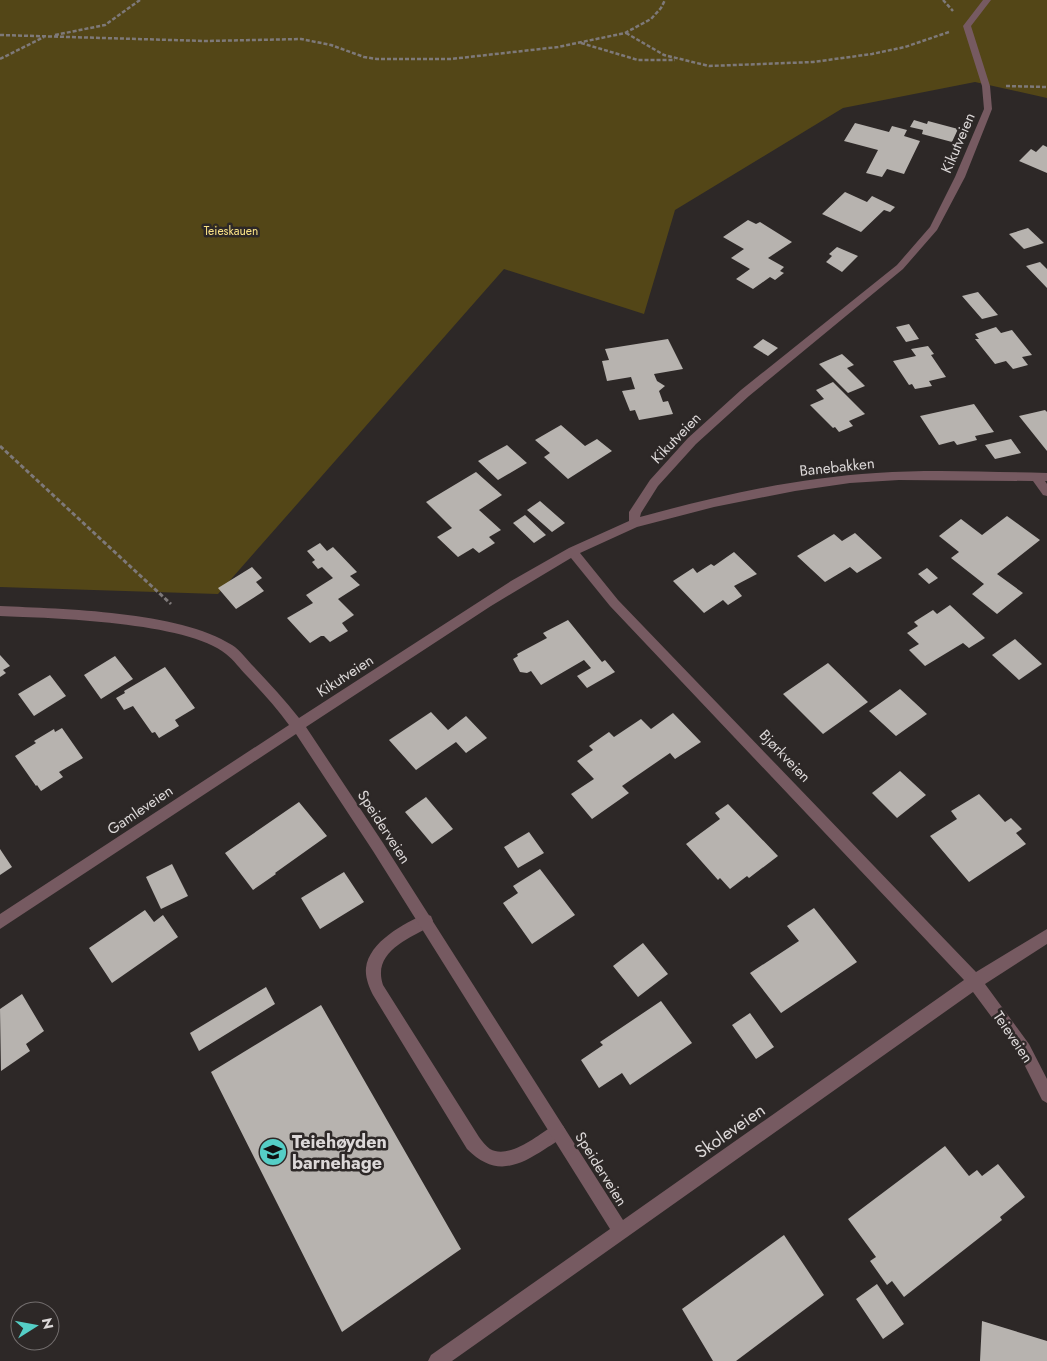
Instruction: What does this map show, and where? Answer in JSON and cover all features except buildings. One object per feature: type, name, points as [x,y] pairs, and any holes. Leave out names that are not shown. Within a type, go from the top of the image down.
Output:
[{"type":"street","points":[[967,26],[987,0]]},
{"type":"street","name":"Kikutveien","points":[[297,725],[547,566],[607,534],[634,523],[635,512],[654,483],[692,441],[745,393],[900,267],[929,234],[960,177],[985,121],[988,109],[986,86],[967,26]]},
{"type":"street","name":"Banebakken","points":[[634,523],[744,494],[851,479],[906,476],[1042,477]]},
{"type":"street","points":[[1042,477],[1047,492]]},
{"type":"street","name":"Bjørkveien","points":[[573,552],[614,603],[871,869],[965,969],[974,982]]},
{"type":"street","name":"Speiderveien","points":[[0,611],[58,613],[144,624],[204,635],[223,643],[281,704],[297,725],[426,921],[621,1232]]},
{"type":"street","name":"Gamleveien","points":[[0,922],[297,725]]},
{"type":"street","points":[[426,921],[391,943],[377,955],[373,966],[373,976],[378,990],[473,1142],[487,1156],[500,1159],[520,1155],[558,1131]]},
{"type":"street","name":"Skoleveien","points":[[437,1361],[974,982],[1047,936]]},
{"type":"street","name":"Teieveien","points":[[974,982],[1024,1049],[1047,1095]]},
{"type":"path","points":[[0,59],[46,36],[78,32],[105,25],[140,0]]},
{"type":"path","points":[[0,35],[206,41],[301,39],[331,45],[364,57],[404,60],[475,57],[580,43],[625,33],[651,19],[661,8],[665,0]]},
{"type":"path","points":[[625,33],[679,60],[709,66],[813,62],[872,54],[905,47],[967,26]]},
{"type":"path","points":[[580,43],[638,60],[679,60]]},
{"type":"path","points":[[986,86],[1047,87]]},
{"type":"path","points":[[0,446],[175,608]]},
{"type":"green space","name":"Teieskauen","points":[[0,0],[1047,0],[1047,98],[975,82],[843,108],[675,210],[644,314],[504,269],[218,594],[0,587]]},
{"type":"place","name":"Teiehøyden barnehage","points":[[273,1152]]}]
